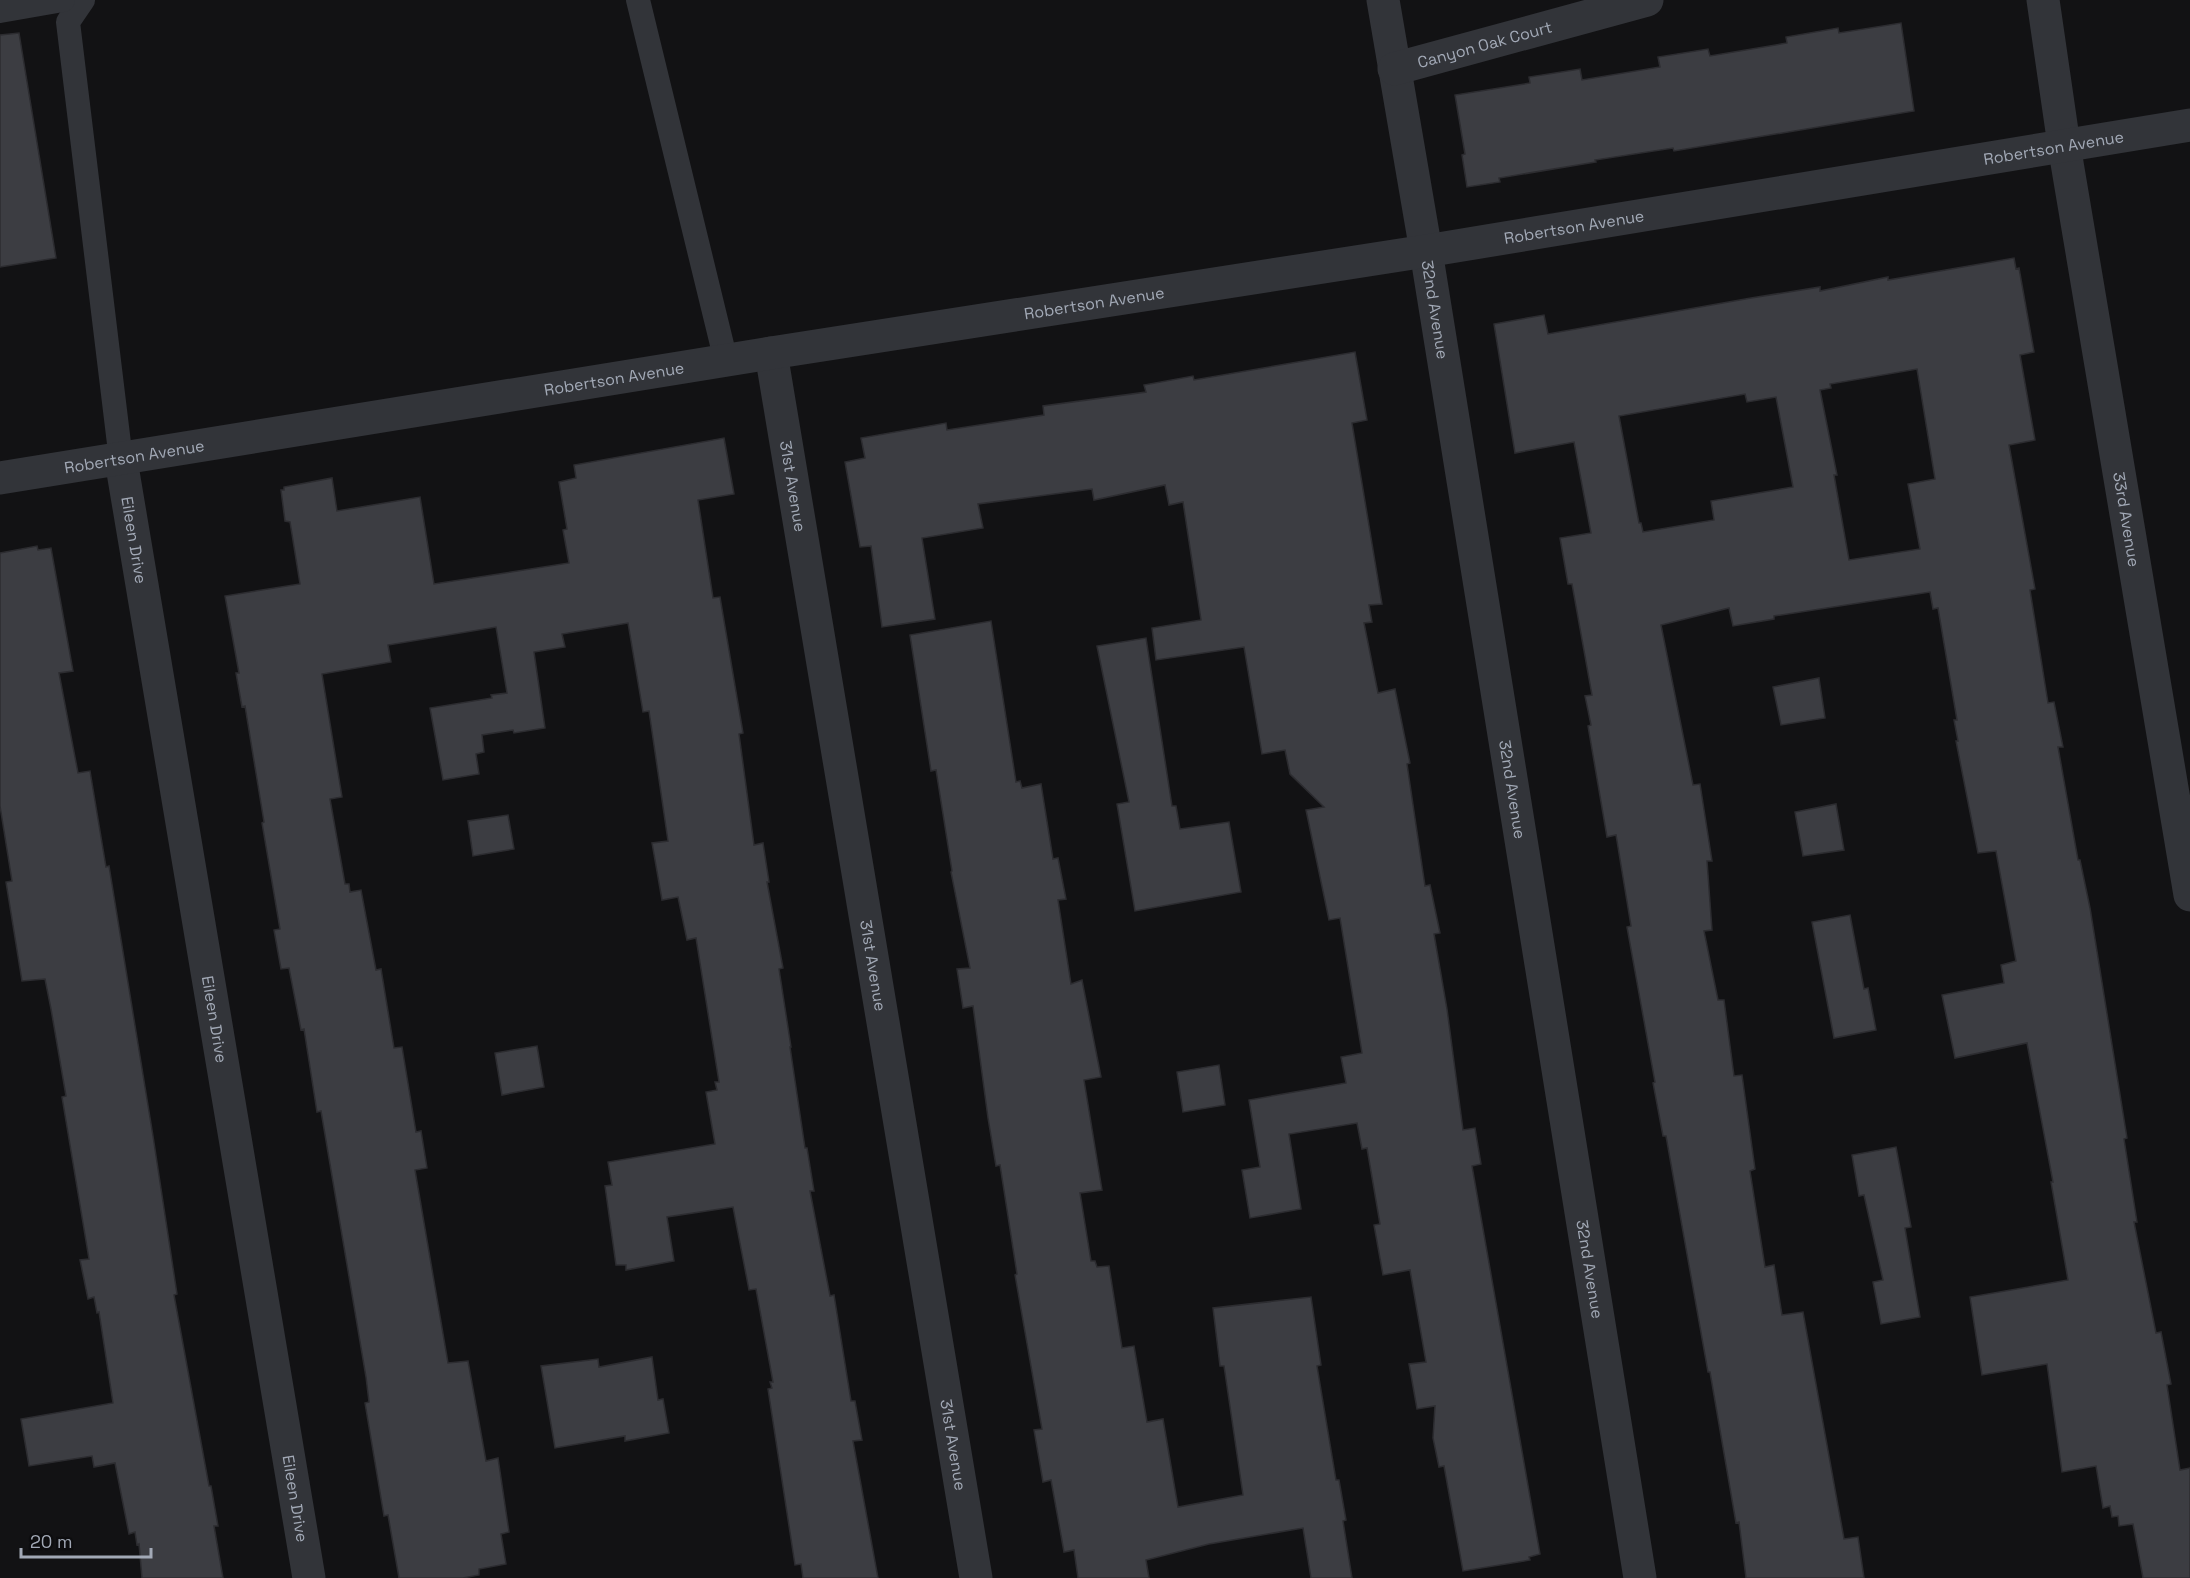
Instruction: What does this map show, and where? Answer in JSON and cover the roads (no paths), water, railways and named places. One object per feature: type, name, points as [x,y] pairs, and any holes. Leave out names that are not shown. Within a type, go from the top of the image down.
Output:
[{"type":"street","name":"32nd Avenue","points":[[1383,0],[1640,1578]]},
{"type":"street","name":"Canyon Oak Court","points":[[1394,69],[1576,9],[1647,0]]},
{"type":"street","name":"33rd Avenue","points":[[2043,0],[2064,145],[2190,895]]},
{"type":"street","name":"Robertson Avenue","points":[[0,478],[771,353],[1425,251],[2190,125]]},
{"type":"street","name":"31st Avenue","points":[[771,353],[976,1578]]},
{"type":"street","name":"Eileen Drive","points":[[121,460],[309,1578]]},
{"type":"lane","points":[[0,10],[63,0]]},
{"type":"lane","points":[[83,0],[68,22],[121,460]]},
{"type":"lane","points":[[638,0],[726,361]]}]
